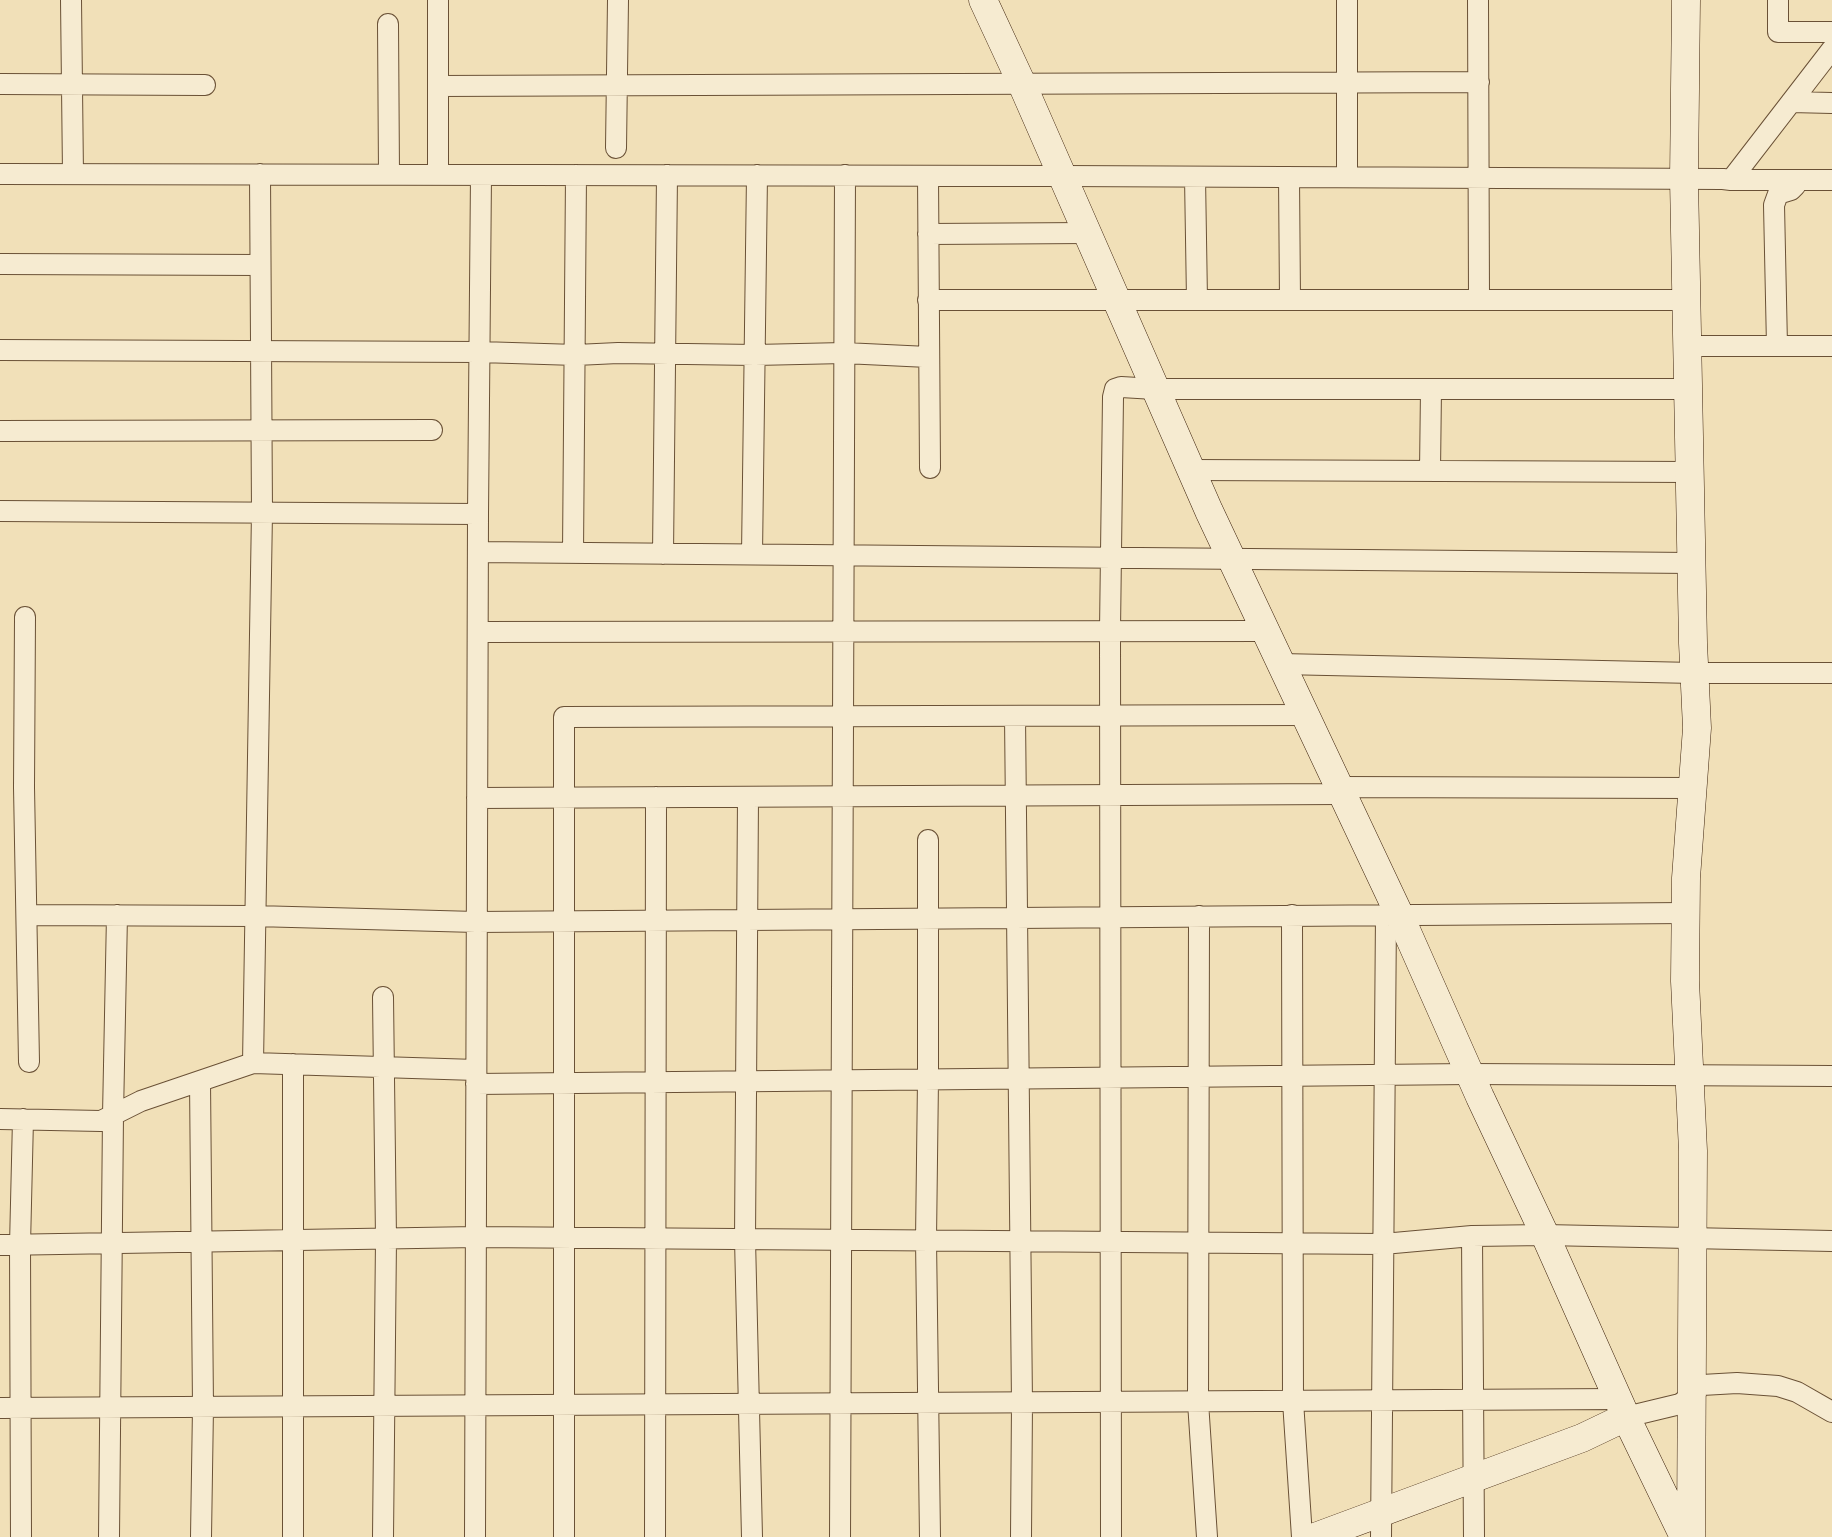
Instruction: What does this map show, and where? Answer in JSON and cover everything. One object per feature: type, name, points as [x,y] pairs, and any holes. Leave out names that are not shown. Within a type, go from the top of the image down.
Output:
[{"type":"main road","points":[[983,0],[1022,84],[1231,559],[1340,790],[1392,914],[1470,1074],[1545,1235],[1622,1408],[1684,1537]]},
{"type":"main road","points":[[1686,0],[1690,179],[1686,300],[1691,563],[1697,728],[1686,878],[1685,981],[1693,1152],[1700,1238],[1701,1390],[1691,1537]]},
{"type":"main road","points":[[1315,1537],[1381,1525],[1472,1479],[1582,1438],[1622,1408]]},
{"type":"street","points":[[71,0],[73,174]]},
{"type":"street","points":[[438,0],[438,175]]},
{"type":"street","points":[[616,148],[618,0]]},
{"type":"street","points":[[1346,178],[1347,0]]},
{"type":"street","points":[[1478,0],[1479,300]]},
{"type":"street","points":[[1778,0],[1778,32],[1832,32]]},
{"type":"street","points":[[388,24],[389,174]]},
{"type":"street","points":[[1727,179],[1832,49]]},
{"type":"street","points":[[438,86],[1479,82]]},
{"type":"street","points":[[0,84],[205,85]]},
{"type":"street","points":[[1790,102],[1832,103]]},
{"type":"street","points":[[0,174],[1195,176],[1832,180]]},
{"type":"street","points":[[253,1063],[262,512],[260,174]]},
{"type":"street","points":[[475,1537],[476,922],[481,175]]},
{"type":"street","points":[[573,553],[576,175]]},
{"type":"street","points":[[663,554],[667,175]]},
{"type":"street","points":[[752,554],[757,175]]},
{"type":"street","points":[[840,1537],[845,175]]},
{"type":"street","points":[[928,176],[930,468]]},
{"type":"street","points":[[1195,176],[1197,300]]},
{"type":"street","points":[[1288,177],[1290,300]]},
{"type":"street","points":[[1777,346],[1774,205],[1778,194],[1791,190],[1795,186],[1796,180]]},
{"type":"street","points":[[928,234],[1087,233]]},
{"type":"street","points":[[0,264],[260,265]]},
{"type":"street","points":[[928,300],[1686,300]]},
{"type":"street","points":[[1687,346],[1832,346]]},
{"type":"street","points":[[0,350],[480,352],[576,356],[618,353],[755,355],[844,353],[928,357]]},
{"type":"street","points":[[1111,1537],[1110,558],[1115,389],[1121,387],[1155,389],[1688,389]]},
{"type":"street","points":[[1430,471],[1431,389]]},
{"type":"street","points":[[0,431],[432,430]]},
{"type":"street","points":[[1191,470],[1690,472]]},
{"type":"street","points":[[0,511],[478,514]]},
{"type":"street","points":[[478,552],[1691,563]]},
{"type":"street","points":[[25,618],[24,787],[29,1062]]},
{"type":"street","points":[[478,632],[1265,631]]},
{"type":"street","points":[[1281,664],[1694,673],[1832,674]]},
{"type":"street","points":[[564,1537],[564,717],[1305,715]]},
{"type":"street","points":[[1016,716],[1022,1403],[1021,1537]]},
{"type":"street","points":[[477,798],[1016,796],[1340,790],[1692,788]]},
{"type":"street","points":[[655,1537],[656,797]]},
{"type":"street","points":[[748,797],[746,1239],[752,1537]]},
{"type":"street","points":[[928,840],[926,1240],[930,1537]]},
{"type":"street","points":[[27,915],[255,916],[476,922],[1686,912]]},
{"type":"street","points":[[1381,1525],[1384,1075],[1392,914]]},
{"type":"street","points":[[109,1537],[117,915]]},
{"type":"street","points":[[1292,915],[1293,1401],[1302,1537]]},
{"type":"street","points":[[1199,916],[1198,1402],[1207,1537]]},
{"type":"street","points":[[383,997],[386,1238],[383,1537]]},
{"type":"street","points":[[0,1119],[102,1120],[141,1101],[253,1063],[383,1067],[476,1077],[564,1083],[1470,1074],[1832,1076]]},
{"type":"street","points":[[293,1064],[293,1537]]},
{"type":"street","points":[[200,1081],[203,1407],[201,1537]]},
{"type":"street","points":[[21,1537],[20,1244],[23,1119]]},
{"type":"street","points":[[0,1245],[476,1237],[1383,1244],[1472,1236],[1545,1235],[1832,1241]]},
{"type":"street","points":[[1472,1236],[1472,1479],[1474,1537]]},
{"type":"street","points":[[0,1408],[1472,1400],[1622,1408],[1680,1404],[1701,1390],[1737,1383],[1778,1386],[1797,1392],[1832,1412]]}]
